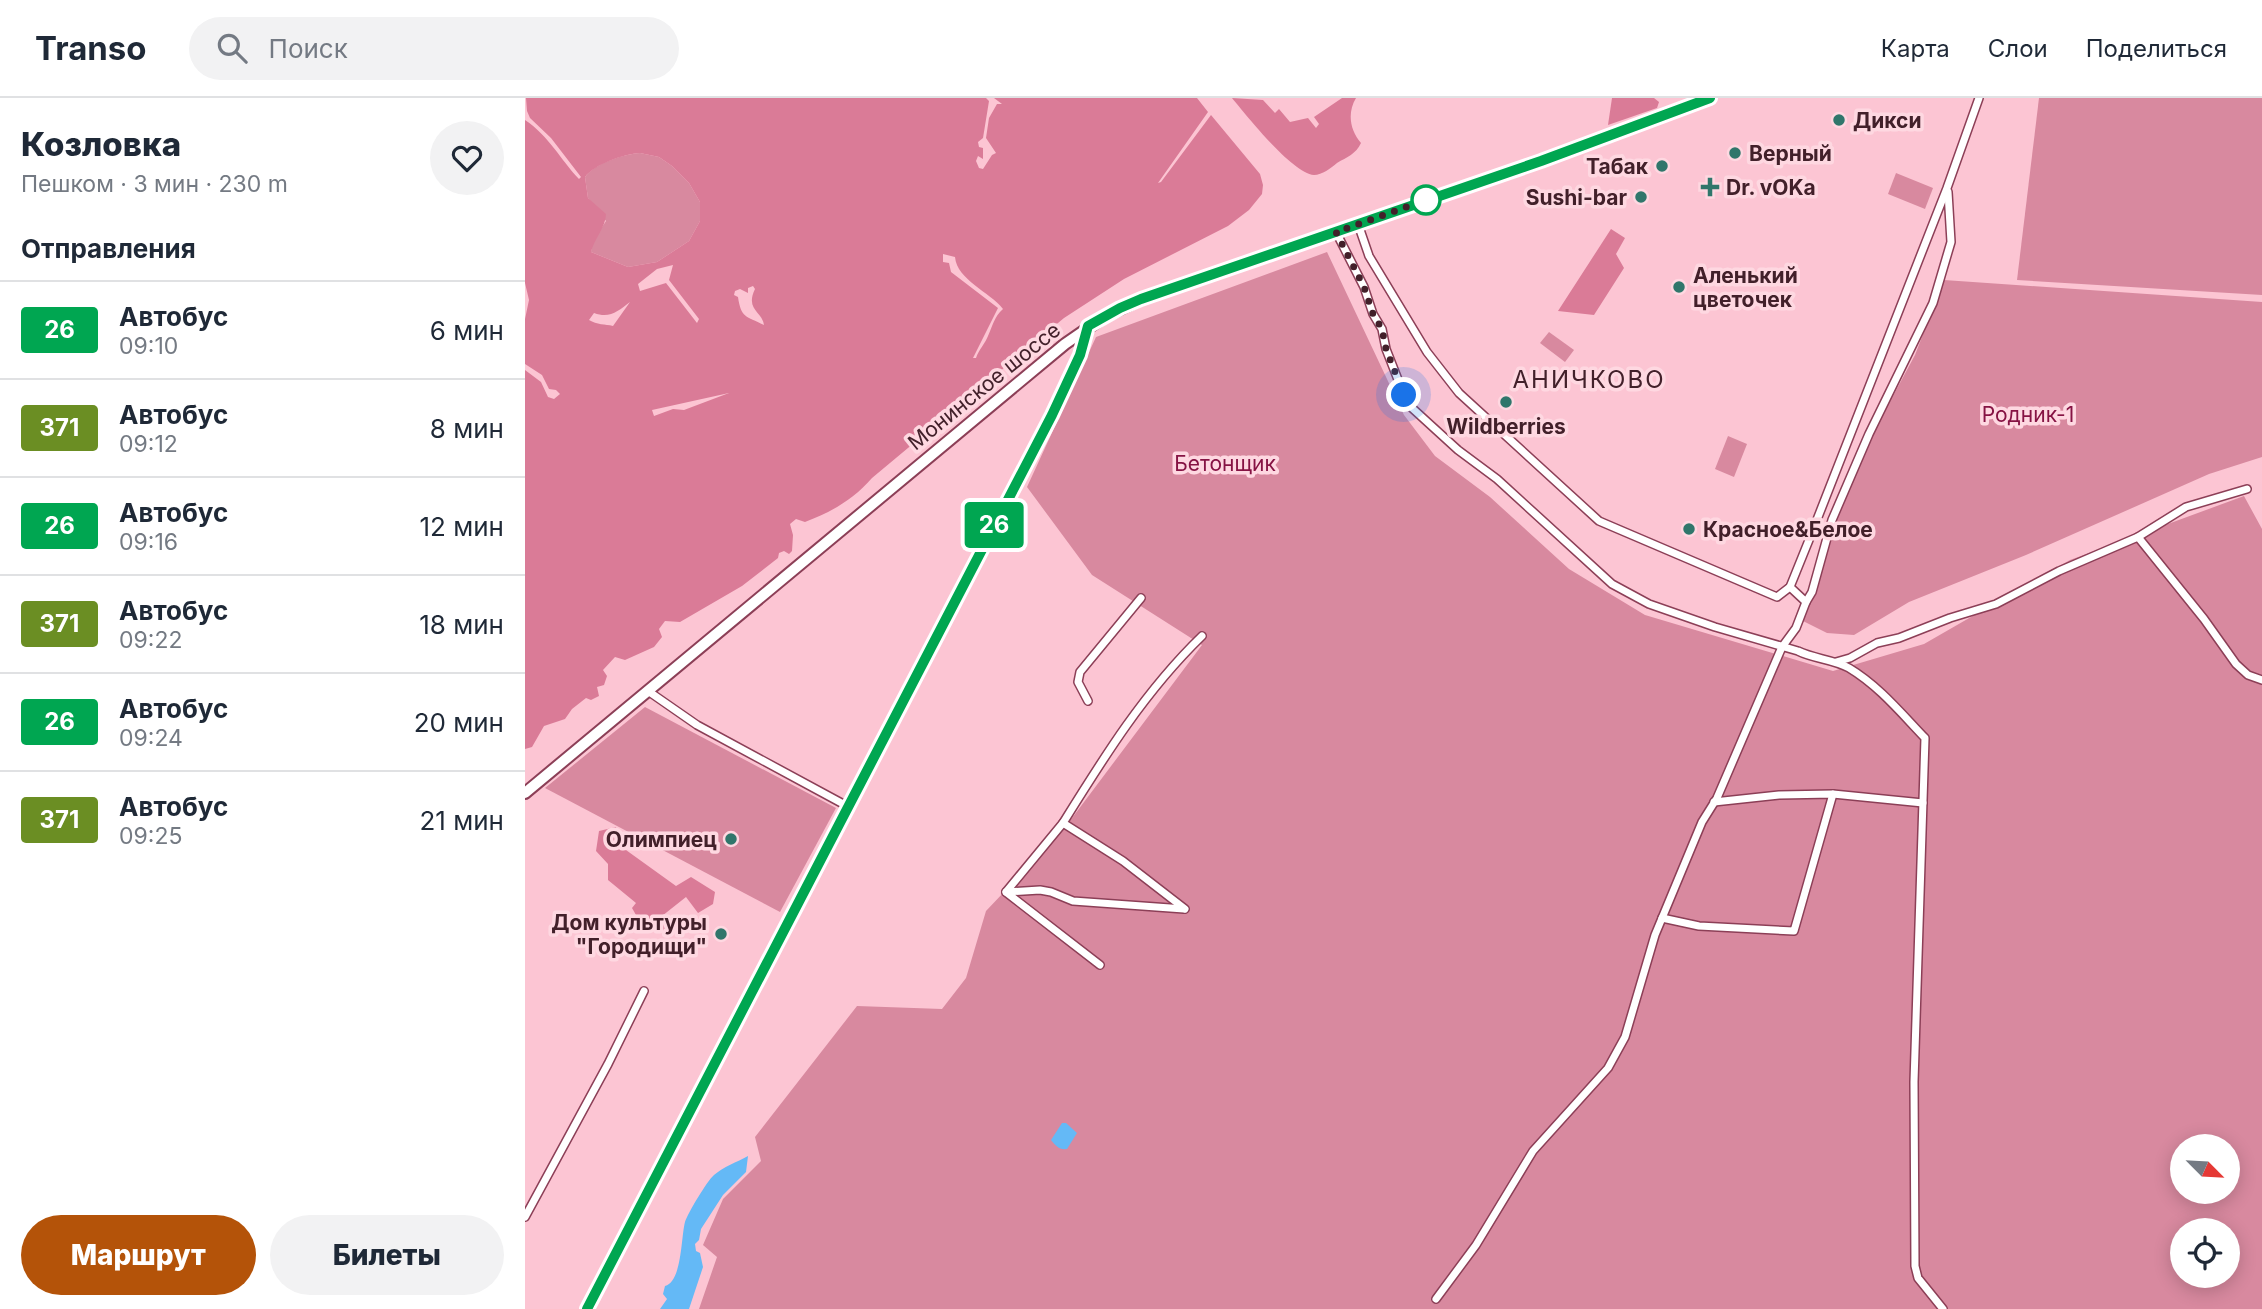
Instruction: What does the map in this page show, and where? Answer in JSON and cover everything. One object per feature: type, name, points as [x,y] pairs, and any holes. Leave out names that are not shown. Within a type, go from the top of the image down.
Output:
[{"type":"main road","name":"Монинское шоссе","points":[[525,793],[1088,326],[1141,299],[1541,161],[1684,102],[1710,98]]},
{"type":"street","points":[[1358,224],[1369,256],[1426,352],[1459,393],[1599,521],[1777,597],[1790,587],[1947,188],[1979,98]]},
{"type":"street","points":[[1436,1299],[1482,1235],[1533,1151],[1608,1068],[1625,1037],[1662,918],[1702,822],[1714,802],[1782,647],[1796,628],[1812,592],[1832,520],[1869,434],[1933,303],[1951,242],[1947,188]]},
{"type":"street","points":[[1336,232],[1364,287],[1373,314],[1382,329],[1386,349],[1404,395],[1412,408],[1458,450],[1497,479],[1612,584],[1649,604],[1849,668],[1881,692],[1925,738],[1914,1082],[1915,1266],[1918,1278],[1943,1309]]},
{"type":"street","points":[[587,1309],[1052,415],[1074,367],[1088,326]]},
{"type":"street","points":[[1065,344],[1076,351],[1074,367]]},
{"type":"street","points":[[1835,662],[1877,643],[1899,638],[1996,604],[2059,571],[2138,537],[2186,506],[2247,489]]},
{"type":"street","points":[[2138,537],[2204,619],[2236,664],[2248,675],[2262,680]]},
{"type":"street","points":[[1790,587],[1806,602]]},
{"type":"street","points":[[1088,701],[1078,682],[1080,672],[1141,598]]},
{"type":"street","points":[[1006,892],[1063,823],[1116,738],[1172,665],[1202,636]]},
{"type":"street","points":[[647,691],[697,725],[847,806]]},
{"type":"street","points":[[1714,802],[1779,794],[1833,794],[1923,803]]},
{"type":"street","points":[[1662,918],[1699,926],[1794,931],[1833,794]]},
{"type":"street","points":[[1006,892],[1040,890],[1073,901],[1185,909],[1123,861],[1063,823]]},
{"type":"street","points":[[1006,892],[1100,965]]},
{"type":"street","points":[[525,1217],[608,1064],[644,991]]},
{"type":"green space","points":[[2039,98],[2262,98],[2262,295],[2017,280]]},
{"type":"green space","points":[[640,153],[659,157],[689,183],[700,202],[700,221],[689,241],[657,262],[628,267],[591,252],[593,241],[606,221],[588,198],[585,177],[610,160]]},
{"type":"green space","points":[[1896,173],[1933,188],[1925,209],[1888,194]]},
{"type":"green space","name":"Бетонщик","points":[[1327,252],[1404,415],[1435,456],[1490,497],[1569,569],[1645,615],[1833,671],[1924,644],[2070,560],[2244,496],[2262,529],[2262,1309],[699,1309],[717,1257],[703,1245],[723,1199],[761,1161],[755,1137],[857,1006],[942,1009],[966,978],[986,911],[1063,830],[1202,645],[1092,575],[1027,487],[1096,337]]},
{"type":"green space","name":"Родник-1","points":[[1944,280],[2262,302],[2262,457],[2209,474],[2026,555],[1909,602],[1854,635],[1827,633],[1803,621],[1837,500],[1915,355]]},
{"type":"green space","points":[[1549,332],[1574,350],[1565,362],[1540,343]]},
{"type":"green space","points":[[1728,436],[1747,444],[1734,477],[1715,469]]},
{"type":"green space","name":"Олимпиец","points":[[645,707],[836,808],[780,912],[545,788]]},
{"type":"shaded area","points":[[526,98],[986,98],[989,101],[983,138],[978,142],[979,147],[983,148],[983,159],[978,156],[976,161],[979,168],[983,169],[996,153],[986,138],[989,118],[997,104],[1002,104],[994,98],[1197,98],[1208,112],[1158,183],[1211,115],[1260,174],[1263,185],[1262,194],[1249,210],[1228,226],[1124,279],[1064,318],[849,499],[805,522],[796,519],[790,524],[793,535],[792,551],[789,554],[784,551],[779,553],[778,558],[742,586],[680,622],[665,621],[659,629],[662,637],[654,647],[625,660],[615,657],[603,670],[607,676],[604,685],[597,687],[599,696],[591,700],[586,698],[572,709],[565,719],[544,726],[532,747],[525,749],[525,370],[541,382],[548,397],[554,399],[560,394],[549,389],[542,375],[525,364],[525,319],[529,300],[525,283],[525,120],[548,140],[579,179],[581,177],[551,138],[530,118]],"holes":[[[633,154],[659,157],[672,166],[689,183],[700,202],[700,221],[689,241],[657,262],[628,267],[591,252],[606,214],[588,198],[585,177],[603,164]],[[943,254],[955,257],[957,265],[968,279],[1003,309],[976,358],[973,358],[998,308],[951,272],[949,263],[943,262]],[[673,265],[669,280],[699,319],[697,323],[666,283],[640,291],[638,284],[657,269]],[[753,286],[753,306],[764,325],[745,316],[738,297],[734,295],[735,291],[740,289],[748,293],[748,288]],[[630,302],[613,326],[589,320],[594,313],[609,315]],[[729,393],[684,410],[673,409],[654,416],[652,410]]]},
{"type":"shaded area","points":[[1232,98],[1263,100],[1275,113],[1279,109],[1290,122],[1308,118],[1316,128],[1319,124],[1314,117],[1342,98],[1356,98],[1351,110],[1351,121],[1354,133],[1361,143],[1351,155],[1326,171],[1314,175],[1304,172],[1282,154]]},
{"type":"shaded area","points":[[1612,98],[1654,98],[1659,102],[1657,108],[1608,125]]},
{"type":"shaded area","points":[[1611,229],[1625,238],[1616,254],[1624,268],[1594,315],[1558,311]]},
{"type":"shaded area","points":[[616,827],[619,845],[676,886],[691,877],[715,892],[713,904],[698,913],[686,897],[662,916],[672,930],[665,936],[659,924],[644,929],[632,908],[636,903],[608,880],[608,864],[596,851],[599,831]]},
{"type":"water","points":[[1062,1123],[1066,1123],[1077,1133],[1067,1149],[1058,1147],[1051,1140]]},
{"type":"water","points":[[748,1156],[746,1172],[723,1195],[701,1229],[699,1240],[695,1244],[703,1267],[689,1309],[660,1309],[667,1299],[663,1294],[665,1286],[671,1283],[678,1268],[685,1222],[694,1205],[714,1175]]},
{"type":"bus line","name":"26","points":[[587,1309],[1052,415],[1080,355],[1088,326],[1141,299],[1541,161],[1710,98]]},
{"type":"place","name":"Дикси","points":[[1839,120]]},
{"type":"place","name":"Верный","points":[[1735,153]]},
{"type":"place","name":"Табак","points":[[1662,166]]},
{"type":"place","name":"Dr. vOKa","points":[[1710,187]]},
{"type":"place","name":"Sushi-bar","points":[[1641,197]]},
{"type":"place","name":"Аленький цветочек","points":[[1679,287]]},
{"type":"place","name":"Wildberries","points":[[1506,402]]},
{"type":"place","name":"Красное&Белое","points":[[1689,529]]},
{"type":"place","name":"Олимпиец","points":[[731,839]]},
{"type":"place","name":"Дом культуры \"Городищи\"","points":[[721,934]]},
{"type":"district","name":"АНИЧКОВО","points":[[1589,379]]},
{"type":"route","points":[[1404,395],[1386,349],[1382,329],[1336,232],[1426,200]]}]
